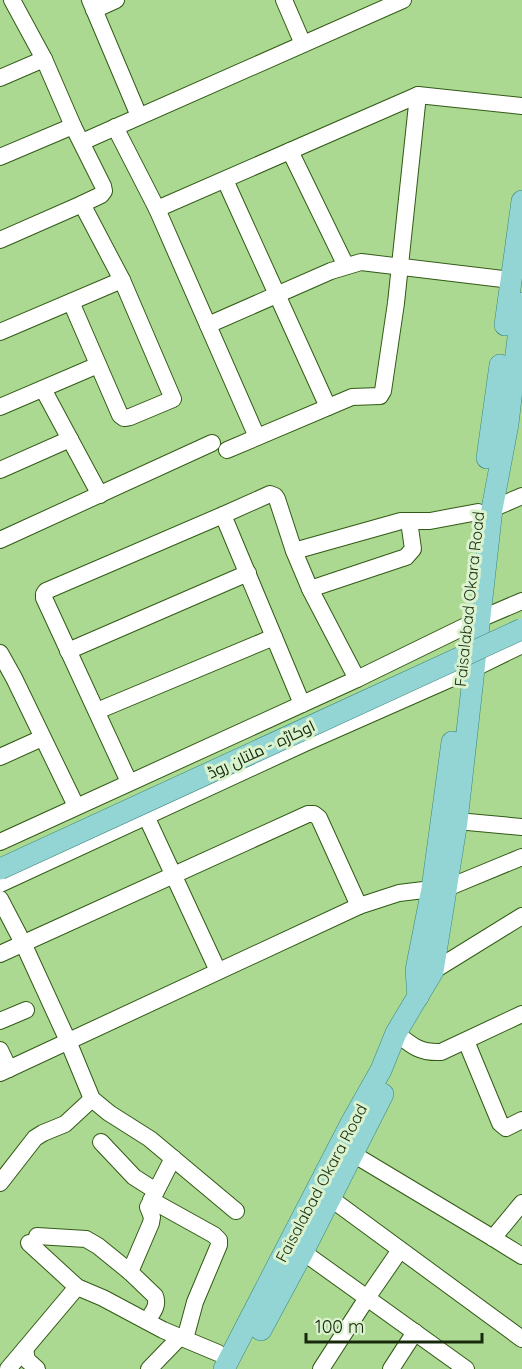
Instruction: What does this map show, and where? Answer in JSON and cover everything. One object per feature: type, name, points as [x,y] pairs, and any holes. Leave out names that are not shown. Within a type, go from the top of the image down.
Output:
[{"type":"main road","name":"Faisalabad Okara Road","points":[[217,1364],[381,1070],[396,1033],[433,971],[440,889],[468,671],[493,423],[522,201]]},
{"type":"main road","name":"Faisalabad Okara Road","points":[[485,511],[515,421],[522,303]]},
{"type":"main road","name":"اوکاڑہ - ملتان روڈ","points":[[0,854],[522,615]]},
{"type":"main road","name":"اوکاڑہ - ملتان روڈ","points":[[0,868],[522,630]]},
{"type":"main road","name":"Faisalabad Okara Road","points":[[418,997],[416,970],[457,821],[468,671]]},
{"type":"main road","points":[[240,1369],[303,1252],[393,1074],[396,1033]]},
{"type":"main road","points":[[217,1364],[371,1058],[396,1033]]},
{"type":"street","points":[[0,240],[104,192],[44,59],[12,0]]},
{"type":"street","points":[[116,0],[92,5],[139,116]]},
{"type":"street","points":[[284,0],[303,44]]},
{"type":"street","points":[[82,142],[403,0]]},
{"type":"street","points":[[0,78],[44,59]]},
{"type":"street","points":[[157,209],[418,95],[522,106]]},
{"type":"street","points":[[0,540],[100,495],[220,446],[257,437],[352,397],[380,396],[383,392],[400,266],[418,95]]},
{"type":"street","points":[[0,157],[73,126]]},
{"type":"street","points":[[115,127],[157,209],[257,437]]},
{"type":"street","points":[[291,151],[346,266]]},
{"type":"street","points":[[225,180],[328,407]]},
{"type":"street","points":[[70,302],[120,415],[124,418],[130,417],[173,399],[122,280],[82,204]]},
{"type":"street","points":[[208,325],[346,266],[361,262],[511,280]]},
{"type":"street","points":[[0,332],[122,280]]},
{"type":"street","points":[[0,407],[98,365]]},
{"type":"street","points":[[43,389],[100,495]]},
{"type":"street","points":[[0,470],[70,439]]},
{"type":"street","points":[[129,782],[44,598],[46,591],[270,494],[275,496],[310,589],[357,679]]},
{"type":"street","points":[[294,551],[401,521],[430,521],[485,511],[522,496]]},
{"type":"street","points":[[223,515],[302,704]]},
{"type":"street","points":[[310,589],[406,557],[413,549],[409,521]]},
{"type":"street","points":[[68,651],[248,573]]},
{"type":"street","points":[[0,842],[522,601]]},
{"type":"street","points":[[97,711],[274,637]]},
{"type":"street","points":[[0,884],[522,645]]},
{"type":"street","points":[[0,653],[7,681],[42,738],[76,806]]},
{"type":"street","points":[[0,757],[42,738]]},
{"type":"street","points":[[0,954],[308,814],[314,814],[319,818],[359,906]]},
{"type":"street","points":[[146,816],[219,971]]},
{"type":"street","points":[[457,821],[522,827]]},
{"type":"street","points":[[0,1050],[4,1071],[359,906],[399,893],[440,889],[522,858]]},
{"type":"street","points":[[0,899],[23,943],[92,1099],[109,1113],[150,1139],[236,1211]]},
{"type":"street","points":[[433,971],[522,916]]},
{"type":"street","points":[[0,1021],[26,1010]]},
{"type":"street","points":[[396,1033],[415,1048],[428,1053],[441,1052],[522,1014]]},
{"type":"street","points":[[466,1041],[500,1123],[506,1128],[522,1120]]},
{"type":"street","points":[[0,1182],[35,1138],[65,1124],[92,1099]]},
{"type":"street","points":[[101,1142],[153,1196],[219,1240],[182,1338],[149,1369]]},
{"type":"street","points":[[353,1154],[522,1256]]},
{"type":"street","points":[[130,1272],[151,1223],[152,1217],[148,1207],[173,1158]]},
{"type":"street","points":[[330,1198],[522,1339]]},
{"type":"street","points":[[493,1238],[522,1203]]},
{"type":"street","points":[[147,1322],[157,1305],[156,1296],[98,1246],[86,1239],[33,1240],[77,1287],[103,1298],[147,1322],[182,1338],[217,1364]]},
{"type":"street","points":[[321,1369],[400,1250]]},
{"type":"street","points":[[303,1252],[466,1369]]},
{"type":"street","points":[[8,1369],[77,1287]]},
{"type":"street","points":[[391,1369],[415,1332]]},
{"type":"street","points":[[25,1349],[27,1360],[37,1369]]}]
